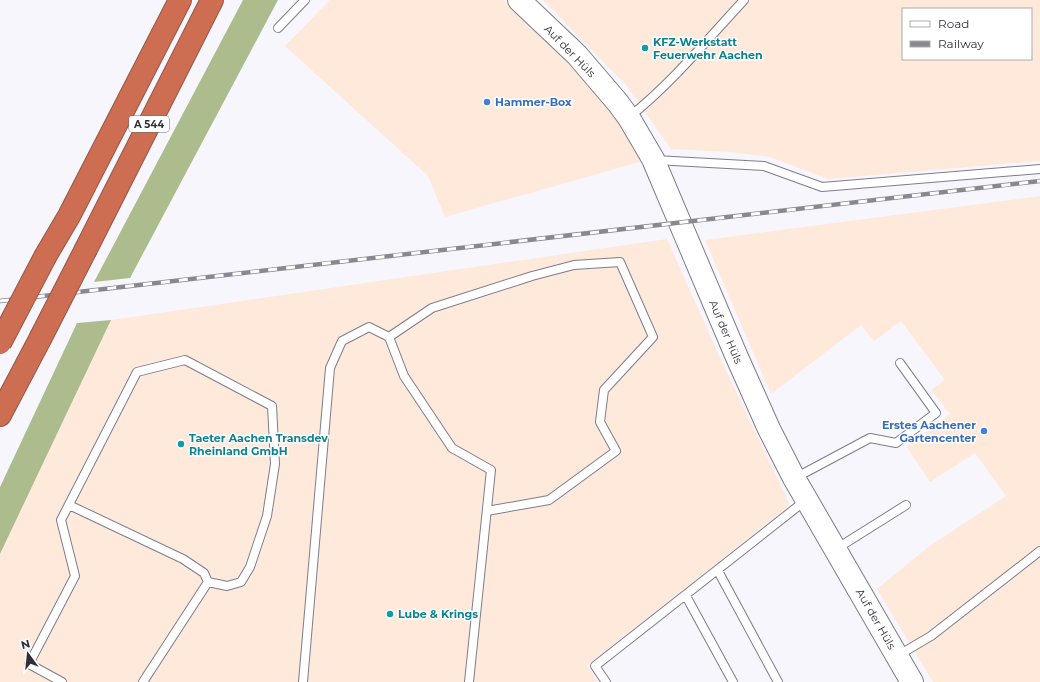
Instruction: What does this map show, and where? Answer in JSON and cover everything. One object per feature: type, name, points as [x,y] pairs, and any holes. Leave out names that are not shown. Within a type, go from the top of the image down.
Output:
[{"type":"highway","name":"A 544","points":[[0,343],[46,255],[69,216],[180,0]]},
{"type":"highway","name":"A 544","points":[[0,416],[212,0]]},
{"type":"street","name":"Auf der Hüls","points":[[519,0],[577,55],[629,118],[652,159],[736,355],[794,478],[912,682]]},
{"type":"lane","points":[[278,28],[305,0]]},
{"type":"lane","points":[[629,118],[678,71],[744,0]]},
{"type":"lane","points":[[652,159],[764,166],[822,187],[1040,169]]},
{"type":"lane","points":[[389,337],[432,308],[532,276],[574,265],[620,262],[653,337],[604,390],[600,422],[616,451],[549,500],[487,511]]},
{"type":"lane","points":[[303,682],[330,368],[342,341],[369,327],[389,337],[404,376],[452,448],[491,470],[469,682]]},
{"type":"lane","points":[[62,682],[29,664],[75,576],[61,520],[137,372],[185,360],[272,406],[275,464],[267,516],[250,567],[241,582],[227,586],[208,582]]},
{"type":"lane","points":[[794,478],[870,438],[896,443],[936,413],[900,363]]},
{"type":"lane","points":[[606,682],[595,666],[718,571],[806,500]]},
{"type":"lane","points":[[69,505],[183,560],[204,573],[208,582]]},
{"type":"lane","points":[[835,549],[906,505]]},
{"type":"lane","points":[[897,656],[931,636],[1040,551]]},
{"type":"lane","points":[[718,571],[778,682]]},
{"type":"lane","points":[[143,682],[208,582]]},
{"type":"lane","points":[[686,596],[733,682]]},
{"type":"shaded area","points":[[330,0],[503,0],[556,48],[613,110],[643,161],[445,217],[428,176],[285,46]]},
{"type":"shaded area","points":[[543,0],[1040,0],[1040,161],[828,179],[770,157],[730,152],[671,149],[626,85]]},
{"type":"shaded area","name":"Erstes Aachener Gartencenter","points":[[1040,196],[1040,682],[933,682],[877,589],[928,547],[1006,496],[975,453],[930,482],[907,447],[950,414],[931,390],[945,380],[901,321],[874,341],[861,325],[771,394],[705,240]]},
{"type":"shaded area","points":[[667,239],[722,362],[790,505],[587,665],[598,682],[0,682],[0,554],[111,320]]},
{"type":"green space","points":[[243,0],[278,0],[130,278],[94,282]]},
{"type":"green space","points":[[111,320],[0,554],[0,487],[77,323]]},
{"type":"railway","points":[[0,301],[1040,181]]},
{"type":"place","name":"KFZ-Werkstatt Feuerwehr Aachen","points":[[645,48]]},
{"type":"place","name":"Hammer-Box","points":[[487,102]]},
{"type":"place","name":"Erstes Aachener Gartencenter","points":[[984,431]]},
{"type":"place","name":"Taeter Aachen Transdev Rheinland GmbH","points":[[181,444]]},
{"type":"place","name":"Lube & Krings","points":[[390,614]]}]
